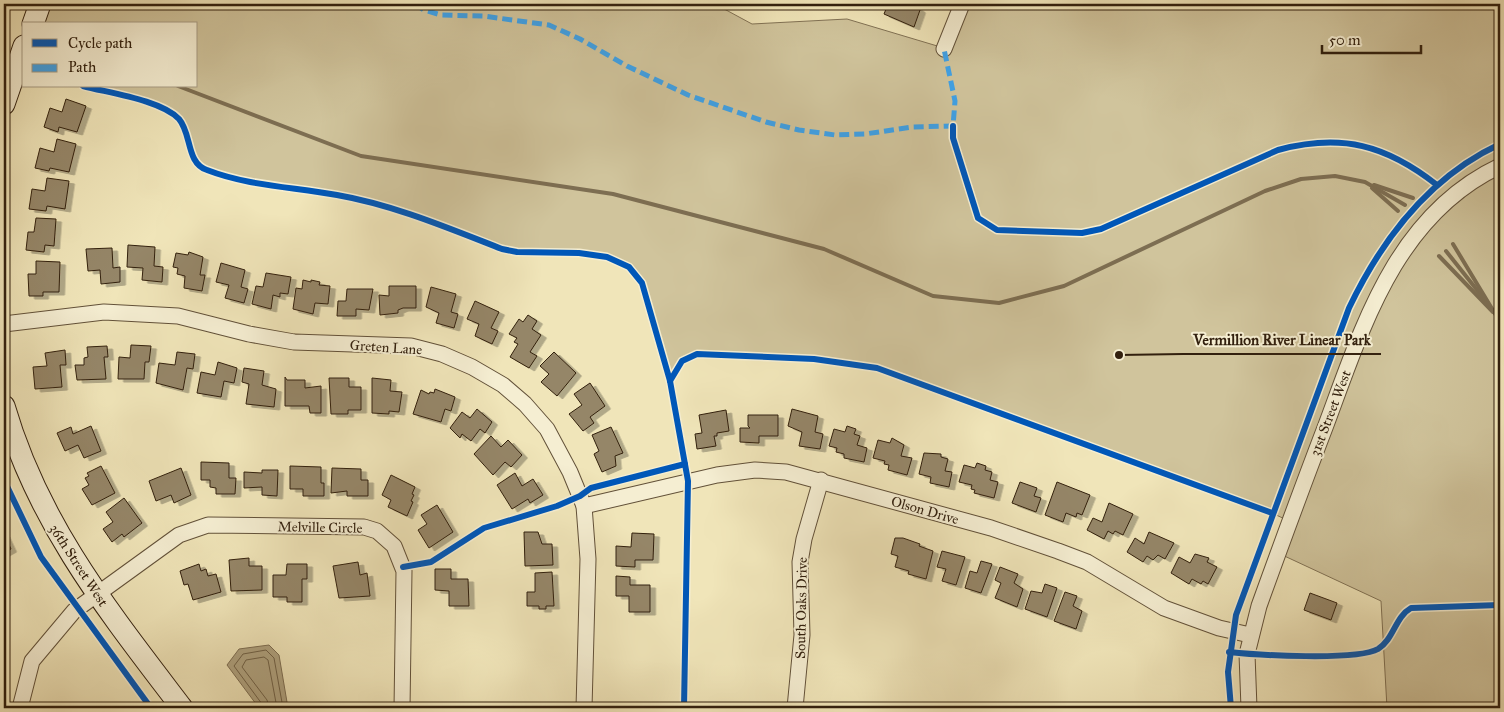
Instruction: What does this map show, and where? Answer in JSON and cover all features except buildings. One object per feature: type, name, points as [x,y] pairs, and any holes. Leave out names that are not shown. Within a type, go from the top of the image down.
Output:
[{"type":"street","points":[[33,22],[40,4]]},
{"type":"street","points":[[944,49],[962,4]]},
{"type":"street","points":[[4,104],[22,52]]},
{"type":"street","name":"31st Street West","points":[[1249,708],[1246,664],[1250,636],[1259,606],[1363,324],[1388,272],[1423,225],[1469,184],[1500,166]]},
{"type":"street","name":"Greten Lane","points":[[4,324],[104,312],[178,316],[249,334],[294,342],[411,346],[442,354],[495,380],[525,404],[547,429],[570,472],[584,506],[588,558],[584,708]]},
{"type":"street","name":"36th Street West","points":[[4,406],[12,433],[34,489],[62,542],[95,594],[182,708]]},
{"type":"street","name":"Olson Drive","points":[[584,506],[716,475],[755,470],[786,472],[821,480],[991,528],[1058,551],[1087,562],[1164,608],[1219,628],[1250,636]]},
{"type":"street","name":"South Oaks Drive","points":[[795,708],[802,635],[800,562],[804,539],[821,480]]},
{"type":"street","name":"Melville Circle","points":[[20,708],[32,661],[74,611],[178,535],[194,528],[208,525],[364,527],[377,531],[394,546],[404,571],[402,708]]},
{"type":"shaded area","points":[[40,4],[715,4],[752,24],[847,19],[944,48],[962,4],[1500,4],[1500,708],[1387,708],[1381,601],[1278,553],[1289,521],[1272,513],[877,368],[814,359],[697,354],[682,361],[670,381],[649,303],[636,276],[624,263],[605,256],[591,254],[502,249],[421,218],[358,199],[239,180],[207,170],[200,166],[192,155],[183,126],[171,113],[148,102],[91,88],[198,88],[198,22],[34,22]]},
{"type":"water","points":[[269,645],[279,655],[288,708],[259,708],[227,665],[239,649]]},
{"type":"waterway","points":[[183,88],[361,156],[613,194],[824,249],[933,296],[999,303],[1064,286],[1265,191],[1301,179],[1335,176],[1365,182],[1405,205]]},
{"type":"waterway","points":[[1374,185],[1413,198]]},
{"type":"waterway","points":[[1372,188],[1398,211]]},
{"type":"waterway","points":[[1453,244],[1500,322]]},
{"type":"waterway","points":[[1446,251],[1485,300]]},
{"type":"waterway","points":[[1439,256],[1493,312]]},
{"type":"marked path","points":[[415,4],[424,10],[441,15],[483,16],[549,25],[580,39],[627,66],[688,95],[766,122],[799,130],[835,135],[865,134],[912,127],[953,126],[955,101],[944,49]]},
{"type":"cycle path","points":[[91,88],[148,102],[171,112],[183,125],[192,155],[200,166],[207,170],[239,180],[358,199],[421,218],[502,249],[517,252],[579,253],[607,257],[629,267],[642,283],[670,381],[688,481],[684,708]]},
{"type":"cycle path","points":[[953,126],[953,138],[978,218],[997,230],[1082,233],[1101,229],[1278,150],[1301,145],[1343,143],[1362,146],[1400,160],[1437,185]]},
{"type":"cycle path","points":[[1231,708],[1228,672],[1236,615],[1349,308],[1377,258],[1410,212],[1451,174],[1474,158],[1500,144]]},
{"type":"cycle path","points":[[670,381],[682,361],[697,354],[814,359],[877,368],[1272,513]]},
{"type":"cycle path","points":[[403,567],[431,562],[484,528],[557,506],[580,496],[591,488],[685,464]]},
{"type":"cycle path","points":[[4,480],[41,557],[151,708]]},
{"type":"cycle path","points":[[1229,652],[1306,656],[1367,653],[1378,649],[1388,640],[1401,617],[1411,608],[1500,605]]},
{"type":"place","name":"Vermillion River Linear Park","points":[[1119,355]]}]
